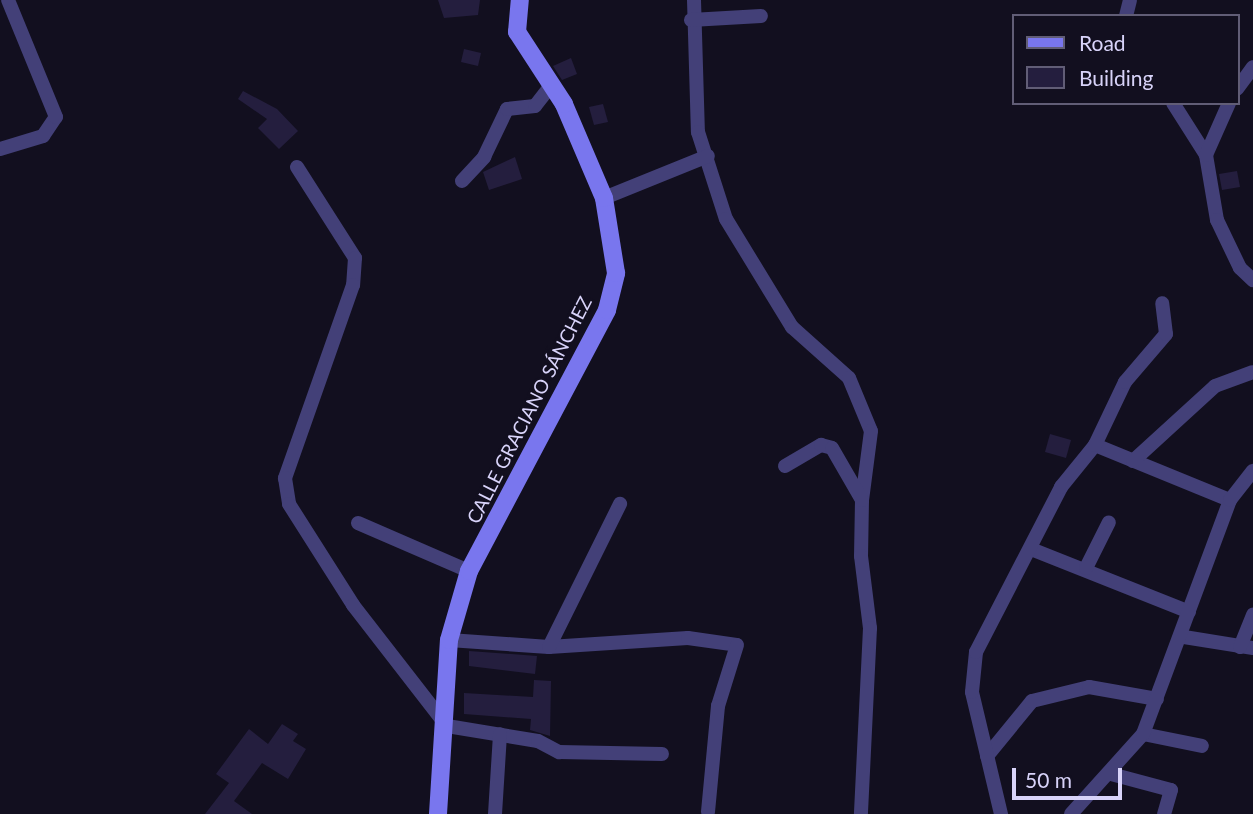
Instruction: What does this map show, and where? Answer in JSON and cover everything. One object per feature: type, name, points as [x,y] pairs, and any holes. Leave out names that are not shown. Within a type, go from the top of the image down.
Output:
[{"type":"street","points":[[0,149],[43,136],[56,117],[8,0]]},
{"type":"street","name":"CALLE GRACIANO SÁNCHEZ","points":[[438,814],[447,726],[449,640],[469,571],[607,310],[615,273],[604,198],[564,104],[549,88],[517,32],[520,0]]},
{"type":"street","points":[[694,0],[691,20],[698,132],[708,156],[726,219],[792,327],[849,378],[871,431],[862,500],[861,556],[870,628],[861,814]]},
{"type":"street","points":[[691,20],[761,16]]},
{"type":"street","points":[[1239,86],[1253,67]]},
{"type":"street","points":[[462,181],[484,157],[507,109],[535,106],[549,88]]},
{"type":"street","points":[[1174,105],[1206,155],[1217,220],[1240,268],[1253,280]]},
{"type":"street","points":[[1206,155],[1227,105]]},
{"type":"street","points":[[604,198],[708,156]]},
{"type":"street","points":[[297,167],[355,258],[353,285],[285,478],[289,504],[353,605],[447,726],[538,741],[559,752],[662,754]]},
{"type":"street","points":[[1001,814],[972,692],[976,652],[1061,487],[1095,445],[1125,382],[1166,334],[1162,303]]},
{"type":"street","points":[[1133,461],[1214,386],[1253,372]]},
{"type":"street","points":[[785,466],[821,445],[832,448],[862,500]]},
{"type":"street","points":[[1095,445],[1230,500]]},
{"type":"street","points":[[1071,814],[1111,774],[1143,734],[1184,637],[1189,612],[1230,500],[1253,471]]},
{"type":"street","points":[[549,647],[620,504]]},
{"type":"street","points":[[1086,568],[1110,522]]},
{"type":"street","points":[[358,523],[469,571]]},
{"type":"street","points":[[1031,549],[1086,568],[1189,612]]},
{"type":"street","points":[[1184,637],[1247,647],[1253,615]]},
{"type":"street","points":[[449,640],[549,647],[688,638],[737,645],[718,706],[708,812]]},
{"type":"street","points":[[987,757],[1032,701],[1089,687],[1157,699]]},
{"type":"street","points":[[495,814],[500,734]]},
{"type":"street","points":[[1143,734],[1202,746]]},
{"type":"street","points":[[1111,774],[1171,790],[1164,814]]},
{"type":"building","points":[[438,0],[480,0],[478,15],[444,18]]},
{"type":"building","points":[[464,49],[481,53],[478,66],[461,62]]},
{"type":"building","points":[[571,58],[577,74],[562,80],[553,66]]},
{"type":"building","points":[[243,91],[277,109],[298,131],[279,149],[258,128],[267,119],[238,99]]},
{"type":"building","points":[[603,104],[608,122],[594,125],[589,107]]},
{"type":"building","points":[[515,157],[522,179],[489,190],[483,172]]},
{"type":"building","points":[[1237,171],[1240,187],[1222,190],[1219,174]]},
{"type":"building","points":[[1050,434],[1071,440],[1066,458],[1045,452]]},
{"type":"building","points":[[469,651],[537,656],[535,674],[469,666]]},
{"type":"building","points":[[534,680],[551,681],[550,736],[530,730],[531,719],[464,714],[464,693],[533,697]]},
{"type":"building","points":[[282,724],[298,734],[293,741],[306,749],[288,779],[262,763],[234,801],[252,814],[205,814],[229,783],[216,774],[249,729],[268,744]]}]
